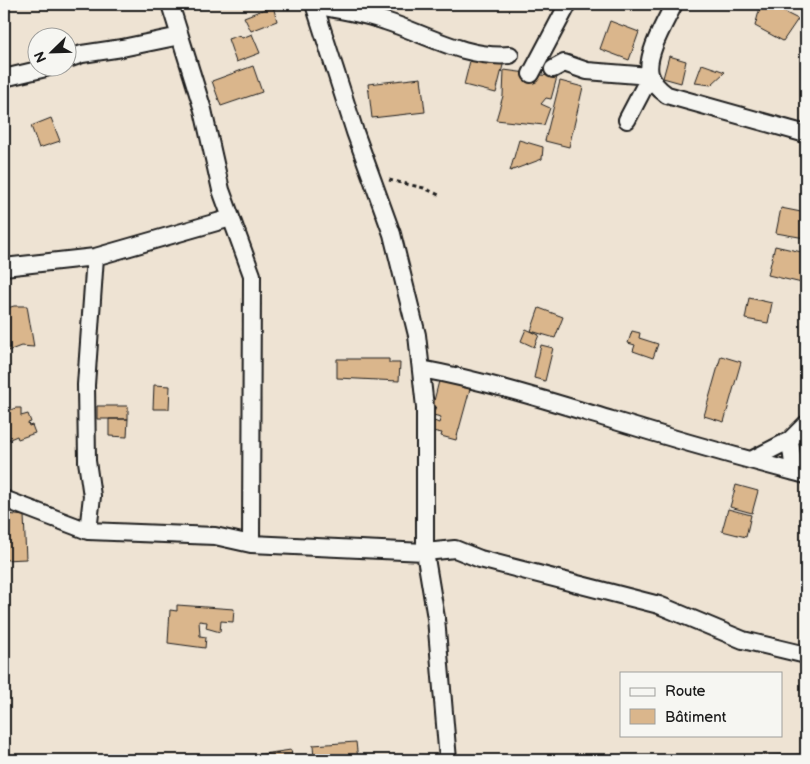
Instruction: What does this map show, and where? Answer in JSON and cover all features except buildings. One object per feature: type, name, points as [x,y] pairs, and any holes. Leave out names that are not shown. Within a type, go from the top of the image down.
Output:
[{"type":"street","points":[[170,4],[203,110],[221,190],[252,275],[251,544]]},
{"type":"street","points":[[314,4],[383,20],[459,49],[495,56],[510,55]]},
{"type":"street","points":[[314,4],[392,234],[417,335],[425,407],[425,552],[436,618],[448,760]]},
{"type":"street","points":[[531,74],[568,4]]},
{"type":"street","points":[[627,120],[650,76],[649,66],[652,51],[674,4]]},
{"type":"street","points":[[78,55],[180,36]]},
{"type":"street","points":[[553,69],[564,63],[587,71],[650,76],[667,95],[806,134]]},
{"type":"street","points":[[4,78],[28,72]]},
{"type":"street","points":[[4,267],[95,256],[231,218]]},
{"type":"street","points":[[88,531],[92,496],[87,461],[86,385],[95,256]]},
{"type":"street","points":[[421,370],[460,376],[505,388],[800,474]]},
{"type":"street","points":[[751,460],[790,440],[806,424]]},
{"type":"street","points":[[790,440],[800,474]]},
{"type":"street","points":[[4,499],[88,531],[215,536],[251,544],[425,552],[455,549],[480,559],[659,605],[743,640],[806,655]]},
{"type":"path","points":[[371,176],[424,188],[441,196]]}]
